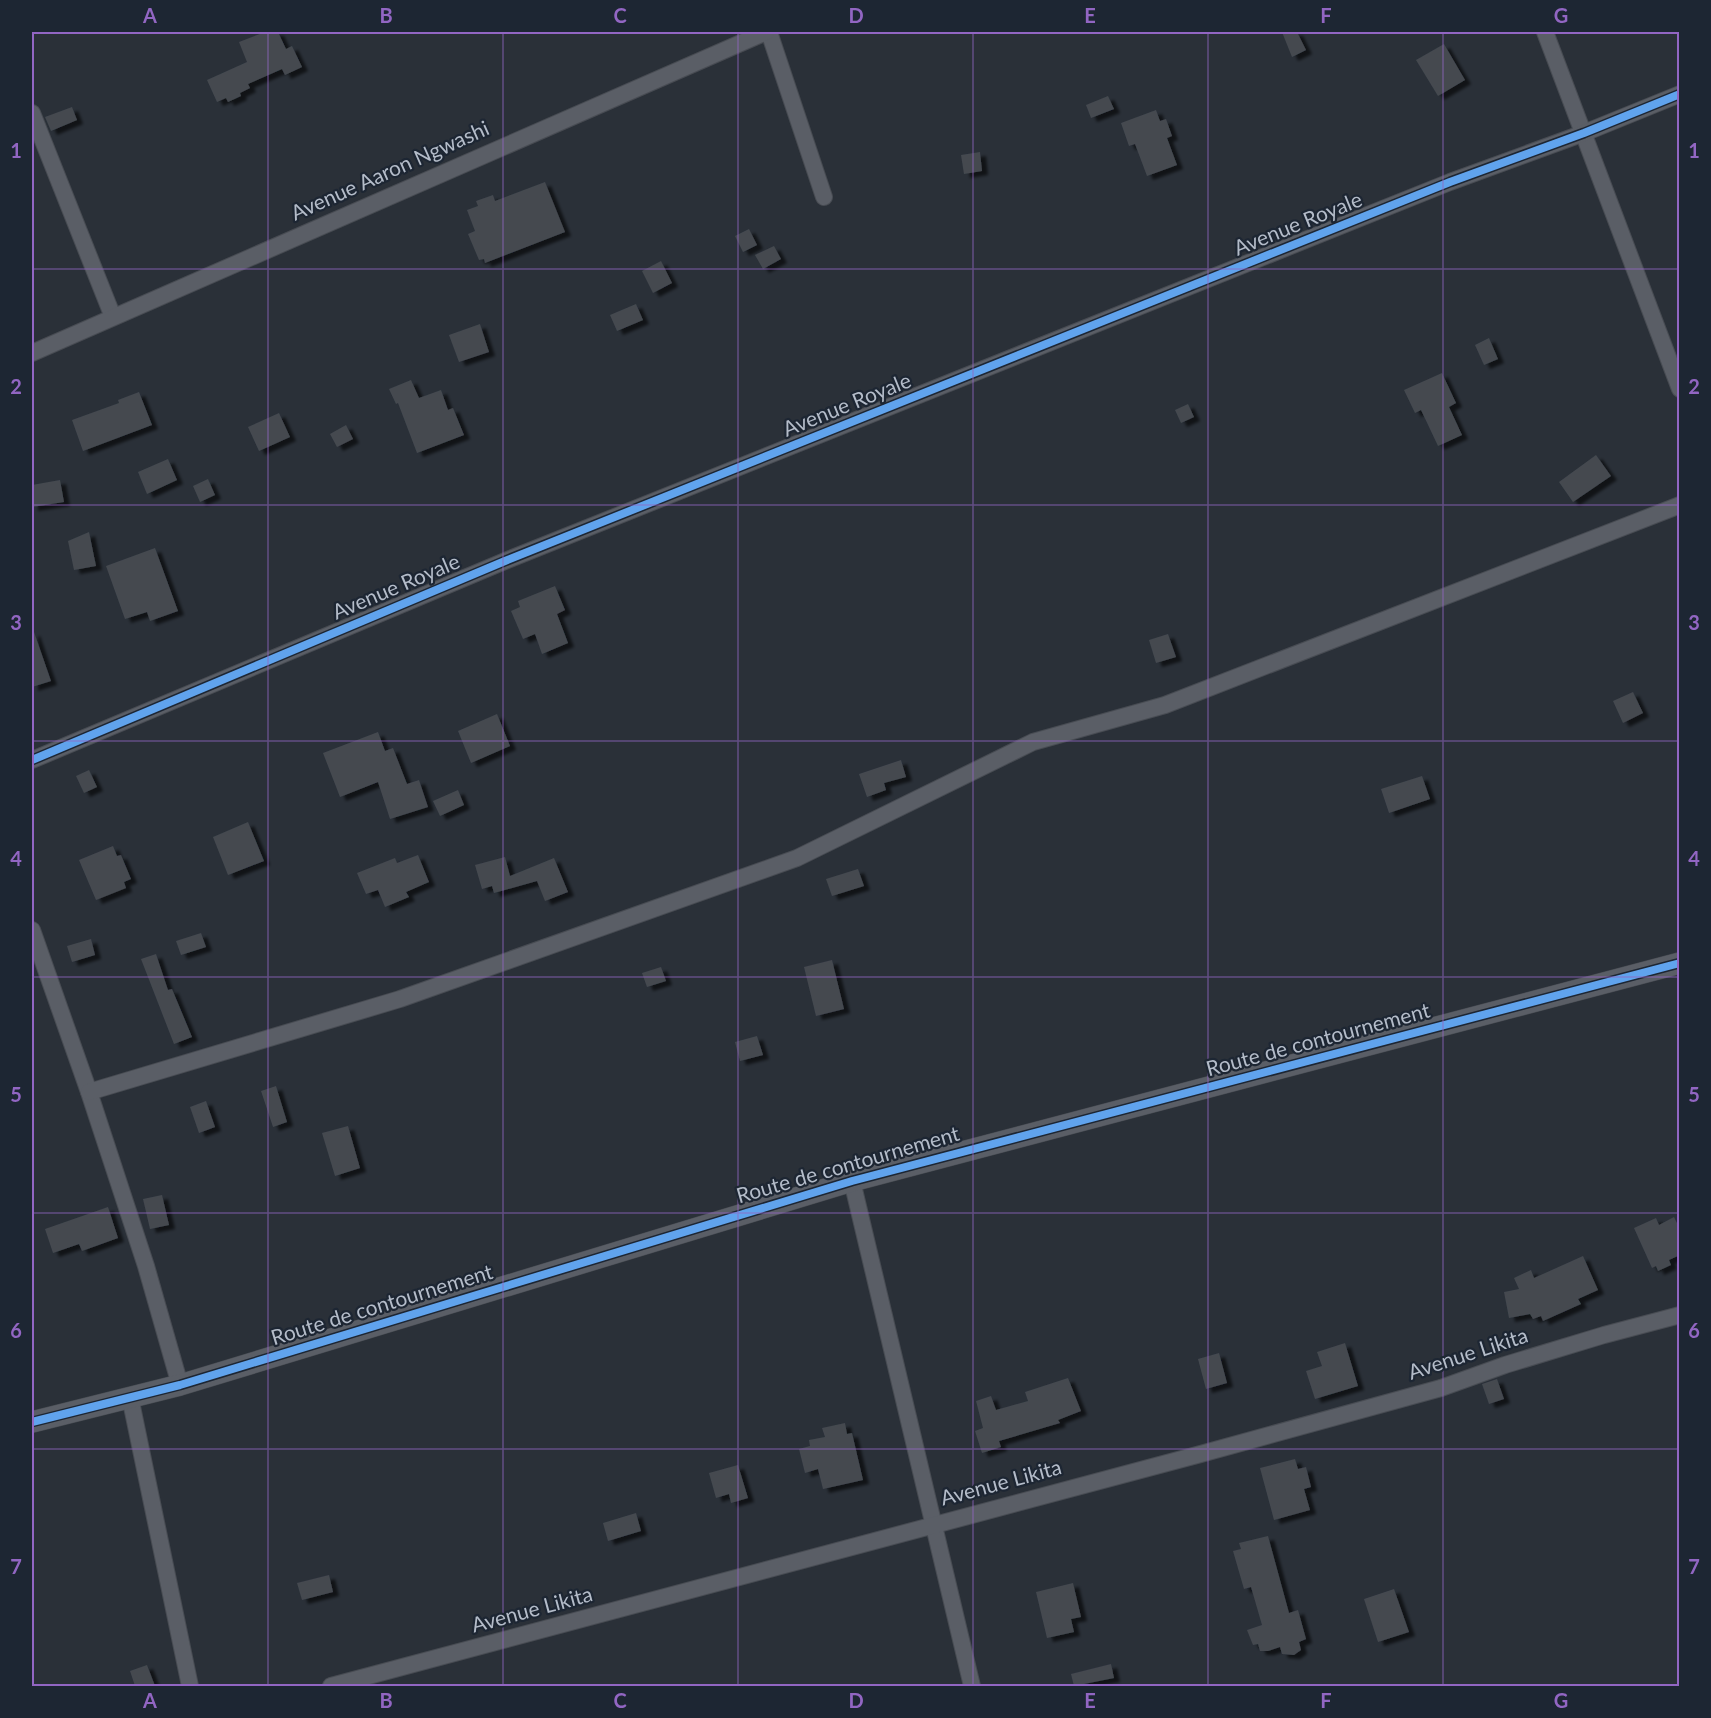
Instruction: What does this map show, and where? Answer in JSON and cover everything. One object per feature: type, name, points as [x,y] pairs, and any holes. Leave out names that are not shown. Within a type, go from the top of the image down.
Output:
[{"type":"street","points":[[768,32],[824,197]]},
{"type":"street","name":"Avenue Aaron Ngwashi","points":[[32,353],[768,32]]},
{"type":"street","points":[[1545,32],[1680,389]]},
{"type":"street","name":"Avenue Royale","points":[[32,760],[505,561],[1439,187],[1584,133],[1680,94]]},
{"type":"street","points":[[32,113],[113,317]]},
{"type":"street","points":[[89,1092],[400,999],[797,858],[1033,741],[1165,705],[1680,505]]},
{"type":"street","points":[[32,930],[89,1092],[152,1285],[180,1385]]},
{"type":"street","name":"Route de contournement","points":[[32,1422],[180,1385],[852,1181],[1680,963]]},
{"type":"street","points":[[852,1181],[972,1686]]},
{"type":"street","name":"Avenue Likita","points":[[331,1686],[1430,1391],[1515,1362],[1680,1315]]},
{"type":"street","points":[[130,1397],[190,1686]]},
{"type":"building","points":[[265,32],[278,32],[286,49],[292,46],[302,67],[285,75],[282,69],[248,84],[250,88],[240,93],[241,96],[228,102],[226,98],[217,102],[207,80],[247,62],[239,42]]},
{"type":"building","points":[[1282,32],[1297,32],[1306,50],[1292,57]]},
{"type":"building","points":[[1444,44],[1465,80],[1438,96],[1416,60]]},
{"type":"building","points":[[1108,96],[1114,109],[1091,118],[1086,105]]},
{"type":"building","points":[[72,107],[77,120],[51,131],[45,117]]},
{"type":"building","points":[[1156,110],[1160,121],[1166,119],[1172,136],[1167,138],[1177,165],[1147,176],[1135,144],[1129,146],[1121,123]]},
{"type":"building","points":[[980,152],[982,171],[964,174],[961,155]]},
{"type":"building","points":[[545,182],[565,232],[485,263],[484,259],[479,260],[468,234],[475,231],[467,210],[478,206],[476,201],[493,195],[495,201]]},
{"type":"building","points":[[749,229],[757,245],[743,252],[735,236]]},
{"type":"building","points":[[774,246],[781,259],[763,269],[755,255]]},
{"type":"building","points":[[661,261],[672,283],[653,293],[642,271]]},
{"type":"building","points":[[636,304],[643,320],[617,331],[610,315]]},
{"type":"building","points":[[480,324],[489,352],[459,362],[449,335]]},
{"type":"building","points":[[1489,338],[1498,359],[1484,365],[1475,345]]},
{"type":"building","points":[[1442,373],[1456,403],[1449,407],[1462,435],[1438,446],[1421,410],[1415,413],[1404,390]]},
{"type":"building","points":[[411,380],[419,398],[441,390],[448,410],[453,408],[464,435],[417,453],[398,403],[396,404],[389,389]]},
{"type":"building","points":[[139,392],[152,425],[83,451],[72,420],[119,403],[118,400]]},
{"type":"building","points":[[1188,404],[1194,417],[1181,423],[1175,410]]},
{"type":"building","points":[[279,413],[290,437],[259,451],[248,427]]},
{"type":"building","points":[[346,425],[353,439],[337,447],[330,434]]},
{"type":"building","points":[[1596,455],[1611,476],[1573,502],[1559,482]]},
{"type":"building","points":[[168,459],[177,480],[147,494],[138,472]]},
{"type":"building","points":[[208,479],[215,495],[200,502],[193,486]]},
{"type":"building","points":[[60,480],[64,502],[32,507],[32,485]]},
{"type":"building","points":[[89,532],[96,566],[74,570],[68,541]]},
{"type":"building","points":[[155,548],[178,611],[150,621],[147,612],[125,619],[106,566]]},
{"type":"building","points":[[555,586],[565,610],[557,614],[568,643],[542,654],[535,634],[523,639],[511,611],[520,607],[518,601]]},
{"type":"building","points":[[34,632],[51,681],[32,687],[32,633]]},
{"type":"building","points":[[1168,634],[1176,657],[1156,663],[1149,640]]},
{"type":"building","points":[[1633,692],[1643,713],[1623,723],[1613,701]]},
{"type":"building","points":[[497,714],[510,746],[471,763],[458,731]]},
{"type":"building","points":[[378,732],[385,751],[393,748],[407,784],[419,780],[428,807],[390,819],[378,782],[340,797],[323,753]]},
{"type":"building","points":[[901,760],[906,777],[884,783],[886,790],[867,797],[859,774]]},
{"type":"building","points":[[89,770],[97,787],[84,793],[76,776]]},
{"type":"building","points":[[1422,776],[1430,799],[1389,813],[1381,789]]},
{"type":"building","points":[[458,790],[464,805],[440,816],[433,801]]},
{"type":"building","points":[[248,822],[264,861],[228,875],[213,837]]},
{"type":"building","points":[[113,846],[117,856],[121,855],[131,879],[124,882],[126,888],[96,900],[79,860]]},
{"type":"building","points":[[418,855],[429,882],[406,892],[409,897],[385,907],[378,890],[366,894],[357,873],[395,858],[397,863]]},
{"type":"building","points":[[505,857],[510,876],[554,858],[568,892],[545,901],[537,881],[494,893],[492,886],[482,889],[475,865]]},
{"type":"building","points":[[858,869],[864,886],[832,896],[826,879]]},
{"type":"building","points":[[201,933],[206,947],[181,955],[176,941]]},
{"type":"building","points":[[91,939],[95,955],[72,962],[67,946]]},
{"type":"building","points":[[156,954],[168,990],[172,989],[192,1037],[174,1044],[141,959]]},
{"type":"building","points":[[832,960],[844,1009],[816,1016],[804,967]]},
{"type":"building","points":[[661,967],[666,981],[647,987],[642,973]]},
{"type":"building","points":[[757,1036],[763,1055],[740,1061],[735,1042]]},
{"type":"building","points":[[276,1086],[287,1122],[273,1127],[261,1091]]},
{"type":"building","points":[[206,1101],[215,1127],[199,1133],[190,1107]]},
{"type":"building","points":[[348,1126],[360,1168],[335,1176],[322,1133]]},
{"type":"building","points":[[162,1195],[169,1225],[150,1229],[143,1199]]},
{"type":"building","points":[[108,1207],[118,1238],[82,1251],[79,1244],[53,1253],[45,1229]]},
{"type":"building","points":[[1674,1217],[1680,1229],[1680,1255],[1669,1260],[1671,1265],[1658,1271],[1656,1266],[1652,1268],[1634,1228],[1656,1218],[1659,1225]]},
{"type":"building","points":[[1583,1256],[1598,1290],[1578,1299],[1581,1304],[1543,1321],[1541,1316],[1533,1319],[1530,1314],[1509,1318],[1504,1292],[1519,1289],[1514,1278],[1531,1270],[1534,1278]]},
{"type":"building","points":[[1345,1343],[1358,1386],[1315,1399],[1306,1371],[1322,1366],[1317,1352]]},
{"type":"building","points":[[1219,1353],[1227,1383],[1206,1389],[1198,1359]]},
{"type":"building","points":[[1068,1378],[1081,1411],[1058,1420],[1060,1423],[999,1441],[1001,1447],[982,1453],[975,1431],[983,1428],[976,1401],[991,1396],[996,1410],[1028,1401],[1025,1392]]},
{"type":"building","points":[[1497,1379],[1504,1399],[1489,1404],[1482,1384]]},
{"type":"building","points":[[845,1423],[847,1434],[852,1433],[863,1480],[823,1489],[818,1469],[805,1473],[799,1449],[810,1446],[809,1440],[825,1437],[822,1428]]},
{"type":"building","points":[[1295,1459],[1298,1469],[1306,1467],[1311,1487],[1304,1489],[1310,1510],[1274,1520],[1260,1468]]},
{"type":"building","points":[[738,1465],[748,1498],[731,1503],[729,1494],[716,1498],[709,1473]]},
{"type":"building","points":[[636,1513],[641,1531],[608,1541],[603,1523]]},
{"type":"building","points":[[1268,1536],[1289,1613],[1298,1610],[1306,1639],[1299,1642],[1301,1650],[1294,1655],[1282,1654],[1280,1647],[1260,1651],[1258,1644],[1253,1645],[1247,1630],[1262,1625],[1251,1587],[1244,1589],[1233,1551],[1241,1549],[1239,1543]]},
{"type":"building","points":[[329,1575],[333,1592],[302,1600],[297,1583]]},
{"type":"building","points":[[1073,1583],[1081,1617],[1071,1619],[1074,1632],[1047,1638],[1036,1592]]},
{"type":"building","points":[[1394,1589],[1409,1632],[1378,1642],[1364,1599]]},
{"type":"building","points":[[1111,1664],[1114,1678],[1074,1686],[1071,1674]]},
{"type":"building","points":[[147,1665],[155,1686],[135,1686],[130,1671]]},
{"type":"cycle path","points":[[32,760],[505,561],[1450,182],[1584,133],[1680,94]]},
{"type":"cycle path","points":[[32,1422],[180,1385],[852,1181],[1680,963]]}]
